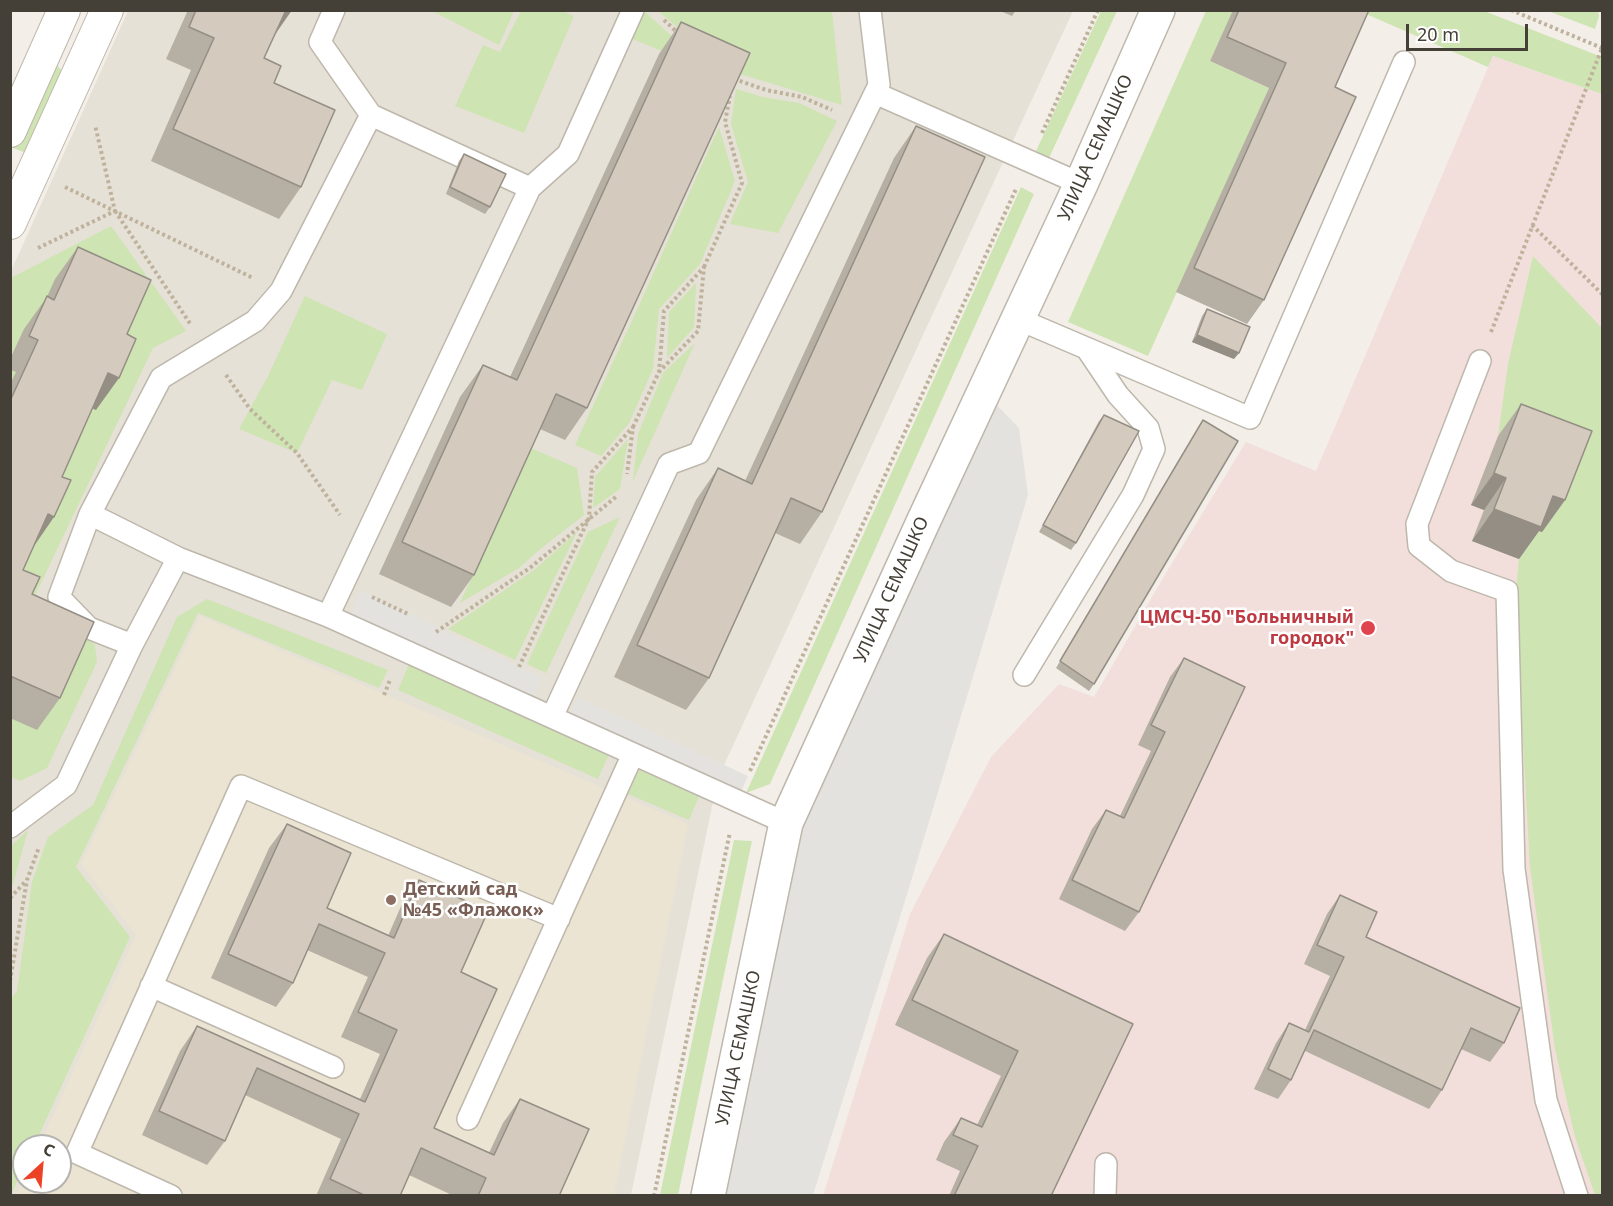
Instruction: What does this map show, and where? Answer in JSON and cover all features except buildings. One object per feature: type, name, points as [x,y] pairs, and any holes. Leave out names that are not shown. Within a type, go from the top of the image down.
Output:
[{"type":"street","points":[[10,130],[64,10]]},
{"type":"street","points":[[10,223],[107,10]]},
{"type":"street","name":"УЛИЦА СЕМАШКО","points":[[708,1196],[786,823],[1081,184],[1158,10]]},
{"type":"lane","points":[[334,10],[320,42],[371,115],[530,188]]},
{"type":"lane","points":[[328,616],[530,188],[568,154],[633,10]]},
{"type":"lane","points":[[552,717],[669,464],[699,453],[879,85],[870,10]]},
{"type":"lane","points":[[1018,319],[1250,418],[1404,62]]},
{"type":"lane","points":[[875,93],[1081,184]]},
{"type":"lane","points":[[132,645],[89,628],[59,597],[90,514],[160,378],[255,321],[281,291],[371,115]]},
{"type":"lane","points":[[1024,675],[1133,495],[1154,449],[1148,428],[1118,395],[1087,349]]},
{"type":"lane","points":[[1480,361],[1417,524],[1419,546],[1451,571],[1507,591],[1514,869],[1546,1100],[1577,1196]]},
{"type":"lane","points":[[90,514],[178,558],[328,616],[786,823]]},
{"type":"lane","points":[[10,827],[66,785],[132,645],[178,558]]},
{"type":"lane","points":[[468,1119],[633,754]]},
{"type":"lane","points":[[171,1196],[77,1153],[241,786],[559,919]]},
{"type":"lane","points":[[151,986],[333,1067]]},
{"type":"lane","points":[[1105,1196],[1106,1164]]},
{"type":"path","points":[[1480,361],[1602,48],[1511,10]]},
{"type":"path","points":[[661,18],[686,40]]},
{"type":"path","points":[[727,77],[766,90],[802,97],[860,122]]},
{"type":"path","points":[[659,372],[664,311],[704,267],[742,183],[725,122],[730,92]]},
{"type":"path","points":[[34,172],[281,291]]},
{"type":"path","points":[[115,211],[250,409],[297,453],[361,545]]},
{"type":"path","points":[[1532,225],[1602,294]]},
{"type":"path","points":[[506,696],[589,518],[592,472],[633,427],[659,372],[698,331],[704,267]]},
{"type":"path","points":[[627,479],[633,427]]},
{"type":"path","points":[[405,651],[440,630],[531,567],[626,489]]},
{"type":"path","points":[[371,596],[411,616]]},
{"type":"path","points":[[430,625],[440,630]]},
{"type":"path","points":[[10,981],[27,880],[40,843]]},
{"type":"path","points":[[10,898],[27,880]]},
{"type":"shaded area","points":[[128,11],[1073,11],[718,778],[631,1195],[11,1196],[11,271]]},
{"type":"shaded area","name":"ЦМСЧ-50 \"Больничный городок\"","points":[[1493,56],[1602,94],[1602,1195],[823,1196],[910,914],[991,757],[1059,684],[1094,697],[1246,442],[1316,471]]},
{"type":"shaded area","points":[[989,397],[1019,428],[1028,495],[813,1195],[719,1196],[798,830]]},
{"type":"shaded area","points":[[361,591],[541,677],[529,706],[346,624]]},
{"type":"shaded area","name":"Детский сад №45 «Флажок»","points":[[200,616],[688,824],[614,1195],[16,1196],[17,1194],[72,1194],[72,1134],[45,1134],[136,935],[81,864]]},
{"type":"shaded area","points":[[577,697],[748,776],[737,801],[567,724]]},
{"type":"green space","points":[[435,10],[514,11],[499,45],[434,12]]},
{"type":"green space","points":[[521,11],[562,11],[574,16],[524,133],[455,106],[483,45],[500,52]]},
{"type":"green space","points":[[640,11],[644,11],[712,72],[628,37]]},
{"type":"green space","points":[[658,11],[832,11],[842,105],[730,71]]},
{"type":"green space","points":[[1101,11],[1117,11],[1049,158],[1036,151]]},
{"type":"green space","points":[[1206,11],[1233,11],[1210,61],[1269,88],[1148,356],[1068,322]]},
{"type":"green space","points":[[1359,11],[1484,11],[1602,57],[1602,94],[1493,56],[1488,67]]},
{"type":"green space","points":[[1548,11],[1598,11],[1599,16],[1595,29]]},
{"type":"green space","points":[[51,59],[65,74],[28,154],[11,145]]},
{"type":"green space","points":[[736,89],[763,97],[799,103],[837,121],[778,233],[730,224],[748,182],[731,124]]},
{"type":"green space","points":[[719,127],[735,181],[700,264],[659,309],[653,369],[629,423],[601,456],[575,445]]},
{"type":"green space","points":[[1021,187],[1034,194],[770,784],[746,793]]},
{"type":"green space","points":[[111,226],[186,331],[153,348],[30,606],[83,634],[95,645],[97,662],[47,768],[20,781],[11,777],[11,278]]},
{"type":"green space","points":[[1533,256],[1602,328],[1602,1195],[1595,1195],[1575,1137],[1555,1049],[1530,868],[1515,599],[1519,559],[1531,528],[1542,532],[1498,436],[1508,364]]},
{"type":"green space","points":[[696,283],[694,327],[667,358],[669,312]]},
{"type":"green space","points":[[305,296],[387,334],[362,390],[332,380],[297,453],[239,429],[268,376]]},
{"type":"green space","points":[[695,343],[633,481],[638,434],[663,373]]},
{"type":"green space","points":[[628,439],[620,489],[593,508],[595,477]]},
{"type":"green space","points":[[531,448],[577,468],[584,515],[519,568],[460,603]]},
{"type":"green space","points":[[620,517],[546,673],[527,664],[588,532]]},
{"type":"green space","points":[[577,532],[515,660],[448,629],[534,570]]},
{"type":"green space","points":[[207,599],[388,670],[379,688],[198,613],[76,867],[130,937],[40,1134],[12,1134],[11,1195],[11,999],[17,991],[32,882],[48,837],[93,805],[177,617]]},
{"type":"green space","points":[[409,664],[609,754],[598,779],[398,690]]},
{"type":"green space","points":[[639,770],[699,796],[689,820],[628,794]]},
{"type":"green space","points":[[28,830],[13,884],[11,887],[11,846]]},
{"type":"green space","points":[[734,840],[752,841],[678,1195],[660,1195]]},
{"type":"place","name":"ЦМСЧ-50 \"Больничный городок\"","points":[[1368,628]]},
{"type":"place","name":"Детский сад №45 «Флажок»","points":[[391,900]]}]
